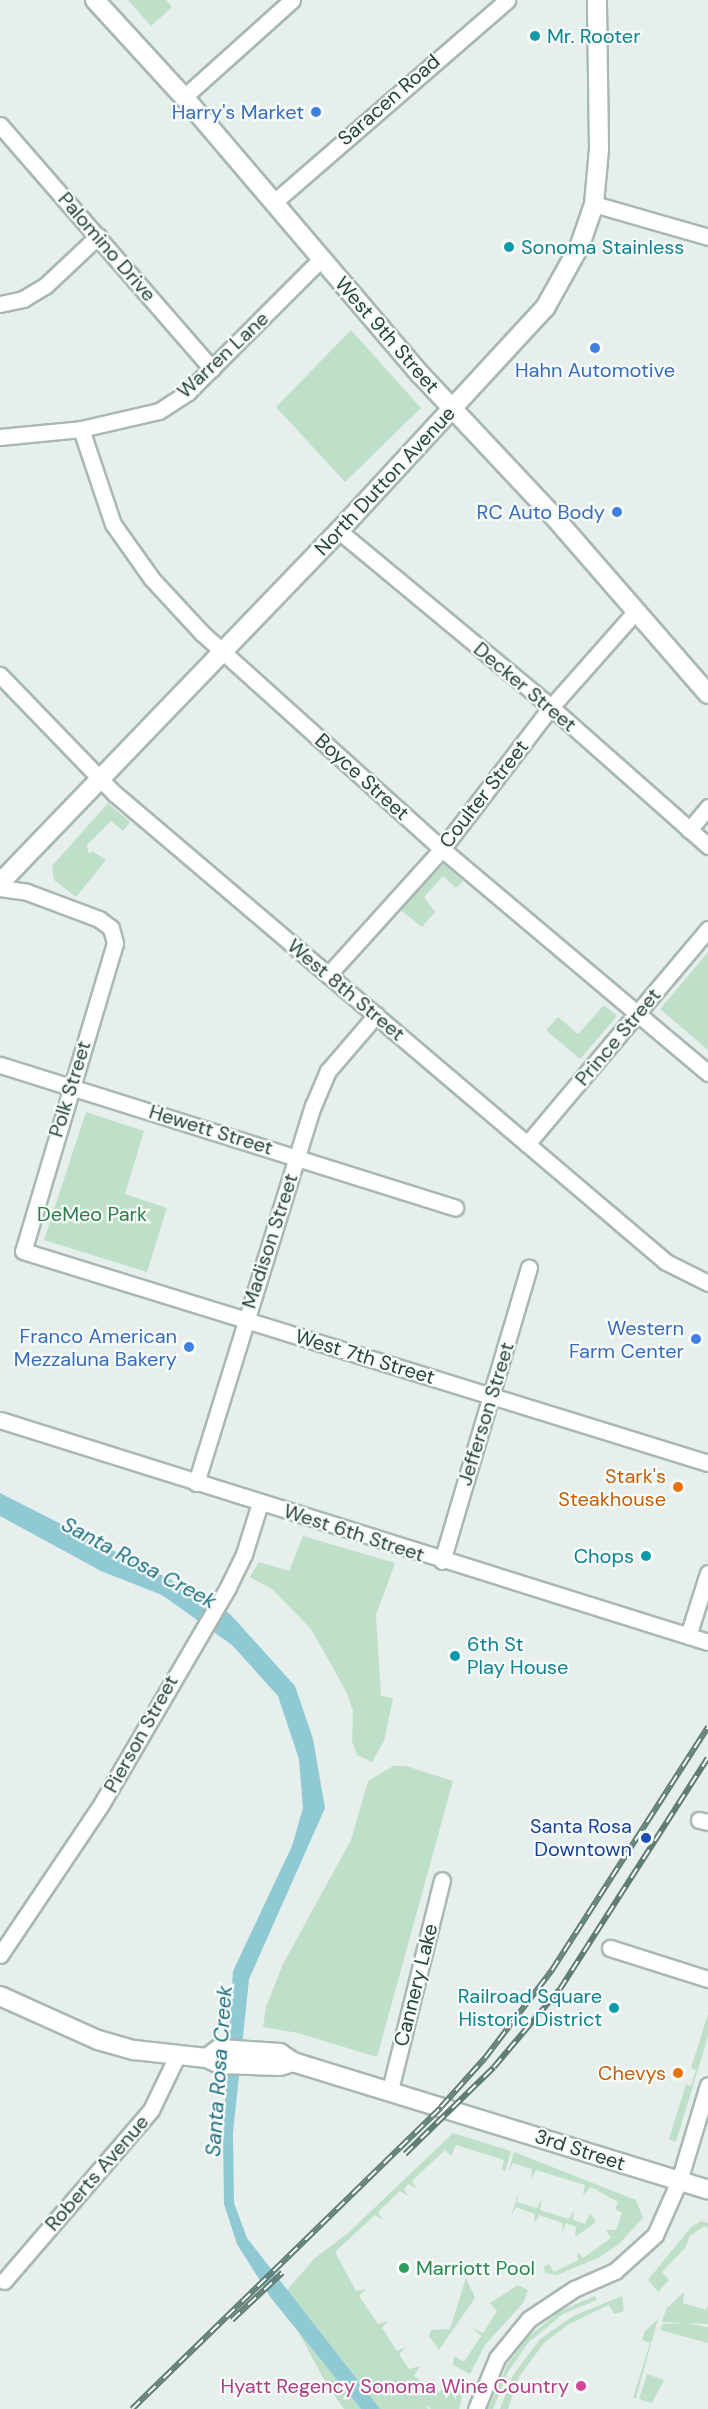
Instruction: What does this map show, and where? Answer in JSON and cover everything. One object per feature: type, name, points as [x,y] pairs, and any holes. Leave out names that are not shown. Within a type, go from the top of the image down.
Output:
[{"type":"main road","name":"West 9th Street","points":[[95,0],[184,97],[452,410],[555,518],[708,694]]},
{"type":"main road","name":"North Dutton Avenue","points":[[0,883],[97,777],[339,531],[545,308],[580,245],[594,204],[599,149],[597,0]]},
{"type":"main road","points":[[0,1996],[98,2040],[177,2056]]},
{"type":"main road","name":"3rd Street","points":[[177,2056],[207,2058],[220,2064],[280,2066],[293,2062],[452,2109],[708,2190]]},
{"type":"street","points":[[184,97],[292,0]]},
{"type":"street","name":"Saracen Road","points":[[273,203],[507,0]]},
{"type":"street","name":"Palomino Drive","points":[[0,125],[212,369]]},
{"type":"street","points":[[594,204],[708,237]]},
{"type":"street","points":[[0,304],[23,299],[45,286],[98,236]]},
{"type":"street","name":"Warren Lane","points":[[0,437],[81,429],[159,411],[188,392],[321,259]]},
{"type":"street","name":"Boyce Street","points":[[81,429],[113,524],[152,579],[220,651],[442,849],[708,1073]]},
{"type":"street","name":"Decker Street","points":[[339,531],[550,707],[708,846]]},
{"type":"street","name":"Coulter Street","points":[[328,975],[442,849],[550,707],[636,611]]},
{"type":"street","name":"West 8th Street","points":[[0,675],[97,777],[666,1262],[708,1283]]},
{"type":"street","points":[[689,830],[708,807]]},
{"type":"street","name":"Polk Street","points":[[0,888],[27,892],[99,919],[111,928],[115,943],[23,1251]]},
{"type":"street","name":"Prince Street","points":[[527,1144],[708,929]]},
{"type":"street","name":"Madison Street","points":[[195,1483],[296,1157],[328,1071],[376,1015]]},
{"type":"street","name":"Hewett Street","points":[[0,1065],[455,1208]]},
{"type":"street","name":"West 7th Street","points":[[23,1251],[708,1463]]},
{"type":"street","name":"Jefferson Street","points":[[442,1561],[529,1268]]},
{"type":"street","name":"West 6th Street","points":[[0,1420],[442,1561],[708,1642]]},
{"type":"street","name":"Pierson Street","points":[[0,1955],[102,1803],[228,1587],[244,1554],[260,1503]]},
{"type":"street","points":[[688,1636],[708,1573]]},
{"type":"street","name":"Cannery Lake","points":[[390,2090],[442,1880]]},
{"type":"street","points":[[610,1948],[708,1979]]},
{"type":"street","name":"Roberts Avenue","points":[[4,2282],[151,2110],[177,2056]]},
{"type":"street","points":[[476,2409],[493,2365],[517,2331],[553,2302],[615,2271],[655,2235],[679,2181],[708,2085]]},
{"type":"green space","points":[[128,0],[166,0],[172,7],[151,26]]},
{"type":"green space","points":[[351,330],[421,408],[345,482],[276,407]]},
{"type":"green space","points":[[108,803],[130,822],[123,831],[111,821],[87,845],[89,854],[92,851],[106,860],[76,897],[54,880],[52,866]]},
{"type":"green space","points":[[444,864],[463,881],[456,888],[443,876],[424,897],[435,912],[422,927],[398,908]]},
{"type":"green space","points":[[708,952],[708,1050],[660,1009]]},
{"type":"green space","points":[[604,1005],[617,1016],[580,1059],[546,1030],[558,1017],[578,1034]]},
{"type":"green space","name":"DeMeo Park","points":[[86,1112],[144,1131],[125,1194],[167,1208],[147,1272],[44,1240]]},
{"type":"green space","points":[[303,1536],[395,1563],[376,1615],[381,1696],[393,1698],[384,1741],[372,1762],[357,1755],[352,1741],[353,1711],[346,1691],[311,1629],[272,1589],[250,1577],[259,1562],[289,1571]]},
{"type":"green space","points":[[393,1766],[406,1766],[453,1781],[377,2057],[298,2033],[263,2027],[266,2007],[283,1964],[351,1840],[368,1781]]},
{"type":"green space","points":[[708,2014],[708,2036],[676,2142],[669,2139],[686,2084],[691,2086],[696,2070],[691,2068]]},
{"type":"green space","points":[[453,2133],[511,2151],[505,2172],[502,2169],[504,2160],[456,2145],[451,2156],[445,2150],[412,2181],[417,2189],[408,2184],[404,2189],[408,2196],[400,2191],[378,2212],[383,2220],[375,2215],[335,2252],[356,2291],[366,2289],[359,2296],[378,2324],[388,2321],[382,2328],[397,2351],[406,2347],[399,2354],[409,2369],[420,2366],[414,2376],[439,2393],[446,2384],[463,2392],[459,2409],[431,2409],[426,2404],[428,2409],[344,2409],[327,2385],[280,2298],[315,2258],[348,2233]]},
{"type":"green space","points":[[514,2152],[636,2200],[643,2218],[619,2244],[598,2258],[557,2275],[545,2273],[544,2267],[549,2264],[554,2272],[578,2260],[577,2252],[583,2258],[611,2238],[606,2230],[616,2230],[622,2213],[615,2209],[618,2202],[591,2187],[583,2195],[585,2185],[536,2170],[531,2180],[532,2169],[513,2163],[508,2173]]},
{"type":"green space","points":[[519,2191],[517,2202],[537,2208],[542,2198],[540,2210],[569,2219],[574,2210],[573,2220],[585,2224],[590,2213],[596,2222],[575,2237],[576,2227],[566,2223],[562,2233],[563,2223],[539,2215],[534,2224],[535,2214],[516,2207],[511,2217]]},
{"type":"green space","points":[[701,2221],[708,2223],[708,2228],[704,2226],[690,2236],[685,2248],[662,2272],[669,2280],[658,2292],[648,2280],[691,2227]]},
{"type":"green space","points":[[466,2278],[475,2298],[439,2350],[429,2336],[431,2330],[450,2329]]},
{"type":"green space","points":[[518,2285],[528,2290],[524,2302],[485,2345],[470,2374],[453,2365],[454,2356],[464,2362],[481,2336],[473,2328],[483,2333],[497,2311],[490,2303]]},
{"type":"green space","points":[[684,2292],[683,2303],[706,2310],[708,2305],[708,2324],[662,2322],[666,2309]]},
{"type":"green space","points":[[595,2296],[597,2300],[563,2314],[529,2342],[508,2372],[493,2409],[488,2409],[507,2365],[529,2336],[560,2311]]},
{"type":"green space","points":[[622,2296],[624,2311],[614,2314],[609,2305],[569,2324],[544,2343],[519,2377],[508,2409],[500,2409],[513,2375],[540,2339],[573,2316]]},
{"type":"green space","points":[[658,2319],[636,2398],[633,2398],[650,2343],[642,2340],[645,2331]]},
{"type":"green space","points":[[685,2323],[708,2327],[708,2343],[660,2330],[663,2324]]},
{"type":"green space","points":[[647,2374],[664,2380],[652,2403],[639,2399]]},
{"type":"water","points":[[0,1493],[183,1586],[230,1614],[295,1686],[313,1739],[325,1808],[249,1979],[233,2133],[234,2203],[247,2238],[380,2409],[361,2409],[271,2298],[237,2244],[224,2204],[223,2133],[233,1971],[292,1846],[303,1808],[299,1759],[278,1696],[232,1645],[162,1595],[101,1571],[0,1516]]},
{"type":"railway","points":[[132,2409],[441,2107],[485,2058],[552,1970],[708,1727]]},
{"type":"railway","points":[[405,2154],[494,2067],[560,1989],[708,1758]]},
{"type":"railway","points":[[232,2320],[282,2273]]},
{"type":"place","name":"Mr. Rooter","points":[[535,36]]},
{"type":"place","name":"Harry's Market","points":[[316,112]]},
{"type":"place","name":"Sonoma Stainless","points":[[509,247]]},
{"type":"place","name":"Hahn Automotive","points":[[595,348]]},
{"type":"place","name":"RC Auto Body","points":[[617,512]]},
{"type":"place","name":"Western Farm Center","points":[[696,1339]]},
{"type":"place","name":"Franco American Mezzaluna Bakery","points":[[189,1347]]},
{"type":"place","name":"Stark's Steakhouse","points":[[678,1487]]},
{"type":"place","name":"Chops","points":[[646,1556]]},
{"type":"place","name":"6th St Play House","points":[[455,1656]]},
{"type":"place","name":"Santa Rosa Downtown","points":[[646,1838]]},
{"type":"place","name":"Railroad Square Historic District","points":[[614,2008]]},
{"type":"place","name":"Chevys","points":[[678,2073]]},
{"type":"place","name":"Marriott Pool","points":[[404,2268]]},
{"type":"place","name":"Hyatt Regency Sonoma Wine Country","points":[[581,2386]]},
{"type":"water label","name":"Santa Rosa Creek","points":[[139,1563]]},
{"type":"water label","name":"Santa Rosa Creek","points":[[219,2071]]}]
